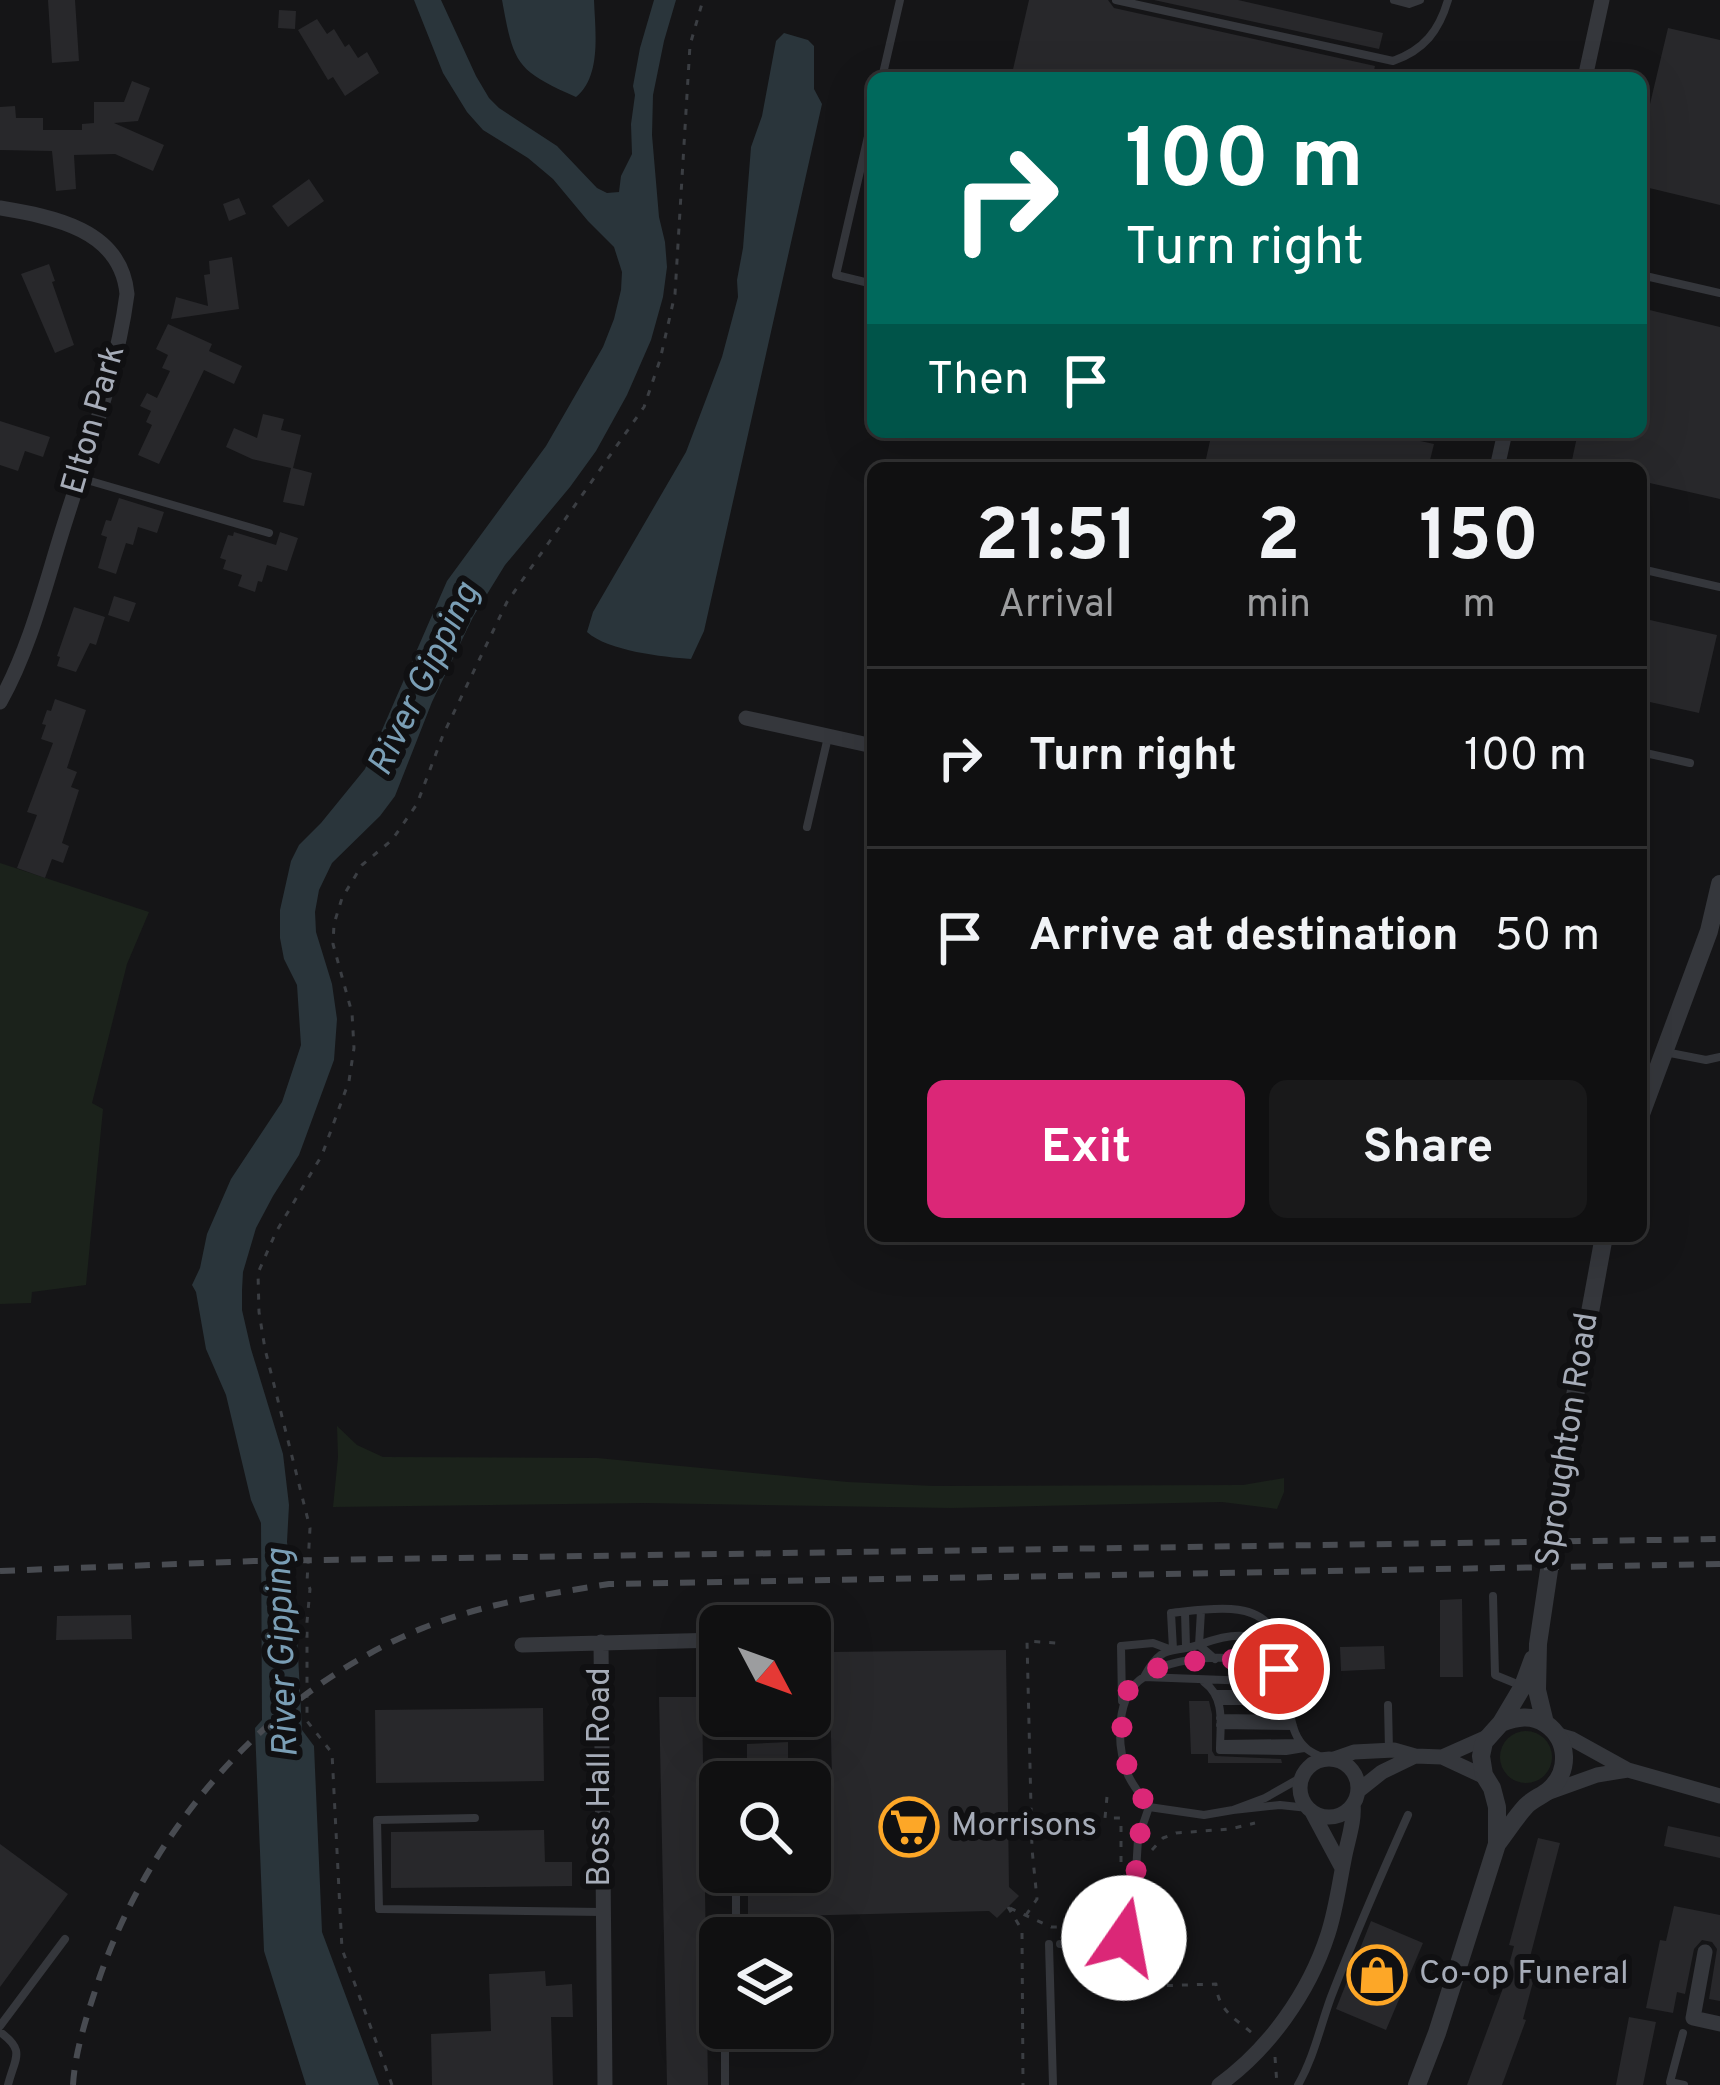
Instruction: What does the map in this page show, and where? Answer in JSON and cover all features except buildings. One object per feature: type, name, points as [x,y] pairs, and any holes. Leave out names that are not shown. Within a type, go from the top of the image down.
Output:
[{"type":"street","points":[[1586,72],[1602,0]]},
{"type":"street","name":"Elton Park","points":[[0,208],[52,217],[90,234],[126,277],[128,294],[44,598],[0,702]]},
{"type":"street","points":[[746,718],[867,745]]},
{"type":"street","points":[[1647,1098],[1712,944],[1720,884]]},
{"type":"street","name":"Sproughton Road","points":[[1497,1844],[1560,1778],[1564,1764],[1564,1749],[1537,1690],[1538,1644],[1603,1242]]},
{"type":"street","name":"Boss Hall Road","points":[[522,1645],[699,1640]]},
{"type":"street","name":"Boss Hall Road","points":[[601,1642],[605,2085]]},
{"type":"street","name":"Sproughton Road","points":[[1417,2085],[1497,1844],[1498,1816],[1480,1756],[1523,1686],[1538,1644]]},
{"type":"street","points":[[1442,1757],[1514,1718],[1532,1717],[1628,1770],[1720,1796]]},
{"type":"street","points":[[1342,1868],[1301,1796],[1307,1768],[1329,1759],[1389,1750],[1442,1757],[1512,1799],[1540,1796],[1597,1775],[1628,1770]]},
{"type":"street","points":[[1310,1809],[1319,1815],[1338,1815],[1382,1772],[1415,1756]]},
{"type":"street","points":[[1224,2084],[1265,2044],[1304,1991],[1328,1937],[1354,1814],[1356,1778],[1351,1769],[1329,1759]]},
{"type":"street","points":[[1705,1952],[1693,2018],[1720,2024]]},
{"type":"lane","points":[[882,72],[900,0]]},
{"type":"lane","points":[[1116,0],[1393,61],[1426,44],[1442,21],[1448,0]]},
{"type":"lane","points":[[1394,0],[1409,4],[1420,0]]},
{"type":"lane","points":[[867,141],[836,275],[867,283]]},
{"type":"lane","points":[[1647,276],[1720,293]]},
{"type":"lane","points":[[79,478],[269,533]]},
{"type":"lane","points":[[1647,570],[1720,587]]},
{"type":"lane","points":[[807,827],[828,736]]},
{"type":"lane","points":[[1647,753],[1690,763]]},
{"type":"lane","points":[[1664,1052],[1706,1060],[1720,1057]]},
{"type":"lane","points":[[1493,1596],[1495,1676],[1523,1686]]},
{"type":"lane","points":[[1171,1649],[1172,1613],[1244,1610],[1267,1622],[1275,1637],[1294,1734],[1303,1745],[1329,1759]]},
{"type":"lane","points":[[1199,1645],[1201,1611]]},
{"type":"lane","points":[[1185,1612],[1186,1647]]},
{"type":"lane","points":[[1144,1677],[1152,1661],[1171,1649],[1222,1636],[1249,1635],[1276,1650]]},
{"type":"lane","points":[[1171,1649],[1154,1642],[1120,1646],[1125,1765],[1149,1808],[1204,1815],[1280,1805],[1310,1809]]},
{"type":"lane","points":[[1199,1645],[1216,1660]]},
{"type":"lane","points":[[1122,1702],[1131,1685],[1172,1663],[1241,1659],[1279,1669]]},
{"type":"lane","points":[[1144,1677],[1266,1680],[1276,1682],[1285,1694]]},
{"type":"lane","points":[[1203,1681],[1219,1697],[1221,1744],[1303,1745]]},
{"type":"lane","points":[[1219,1697],[1285,1694]]},
{"type":"lane","points":[[1388,1705],[1389,1750]]},
{"type":"lane","points":[[1220,1722],[1292,1722]]},
{"type":"lane","points":[[1233,1810],[1302,1777]]},
{"type":"lane","points":[[1053,2085],[1055,1944],[1132,1938],[1138,1839],[1149,1808]]},
{"type":"lane","points":[[1298,2085],[1408,1815]]},
{"type":"lane","name":"Boss Hall Road","points":[[475,1818],[376,1820],[379,1909],[602,1912]]},
{"type":"lane","points":[[8,2085],[17,2050],[0,2029],[65,1939]]},
{"type":"lane","points":[[1683,2033],[1670,2083],[1684,2085]]},
{"type":"lane","points":[[725,2049],[725,2085]]},
{"type":"path","points":[[392,2085],[342,1949],[332,1753],[307,1721],[310,1528],[266,1349],[258,1273],[276,1232],[322,1155],[350,1081],[352,1013],[333,944],[342,898],[362,865],[392,839],[417,804],[443,735],[508,602],[644,406],[675,294],[690,45],[704,0]]},
{"type":"path","points":[[1026,1915],[1037,1899],[1027,1641],[1056,1643]]},
{"type":"path","points":[[1149,1854],[1163,1838],[1176,1833],[1230,1829],[1268,1818]]},
{"type":"path","points":[[1023,2085],[1022,1930],[1008,1907],[1051,1927],[1112,1926]]},
{"type":"path","points":[[1222,2008],[1276,2058],[1277,2085]]},
{"type":"shaded area","points":[[0,863],[149,912],[127,964],[92,1103],[103,1109],[86,1285],[32,1292],[31,1303],[0,1304]]},
{"type":"shaded area","points":[[337,1426],[357,1445],[383,1457],[597,1458],[934,1486],[1243,1485],[1284,1478],[1284,1492],[1277,1509],[1222,1502],[951,1508],[645,1503],[333,1507]]},
{"type":"shaded area","points":[[1526,1731],[1544,1739],[1552,1757],[1544,1775],[1526,1783],[1508,1775],[1500,1757],[1508,1739]]},
{"type":"water","name":"River Gipping","points":[[414,0],[441,0],[489,98],[557,146],[607,193],[619,192],[632,154],[633,86],[654,0],[676,0],[653,95],[652,135],[667,267],[651,340],[596,451],[505,565],[473,617],[432,702],[395,796],[332,863],[319,890],[316,932],[337,1019],[334,1060],[299,1155],[256,1228],[243,1272],[242,1310],[283,1454],[302,1730],[314,1746],[322,1932],[379,2085],[306,2085],[264,1951],[255,1728],[262,1720],[261,1523],[226,1395],[206,1349],[192,1285],[231,1179],[282,1102],[301,1045],[297,985],[280,938],[280,910],[291,861],[299,845],[365,769],[447,581],[546,446],[603,347],[614,319],[622,272],[614,247],[553,179],[483,130],[467,112],[443,73]]},
{"type":"water","points":[[502,0],[594,0],[593,65],[576,97],[541,80],[521,63],[510,39]]},
{"type":"water","points":[[784,33],[814,46],[814,89],[822,104],[704,631],[691,659],[651,655],[587,632],[593,612],[686,452],[722,357],[738,297],[751,147],[776,41]]},
{"type":"railway","points":[[0,1571],[254,1561],[1720,1539]]},
{"type":"railway","points":[[73,2085],[86,2018],[122,1922],[151,1868],[224,1769],[316,1687],[368,1655],[468,1612],[609,1584],[1720,1564]]},
{"type":"place","name":"Morrisons","points":[[909,1827]]},
{"type":"place","name":"Co-op Funeral","points":[[1377,1975]]},
{"type":"route","points":[[1124,1938],[1132,1938],[1138,1839],[1149,1808],[1131,1781],[1122,1747],[1122,1702],[1131,1685],[1172,1663],[1241,1659],[1279,1669]]}]
